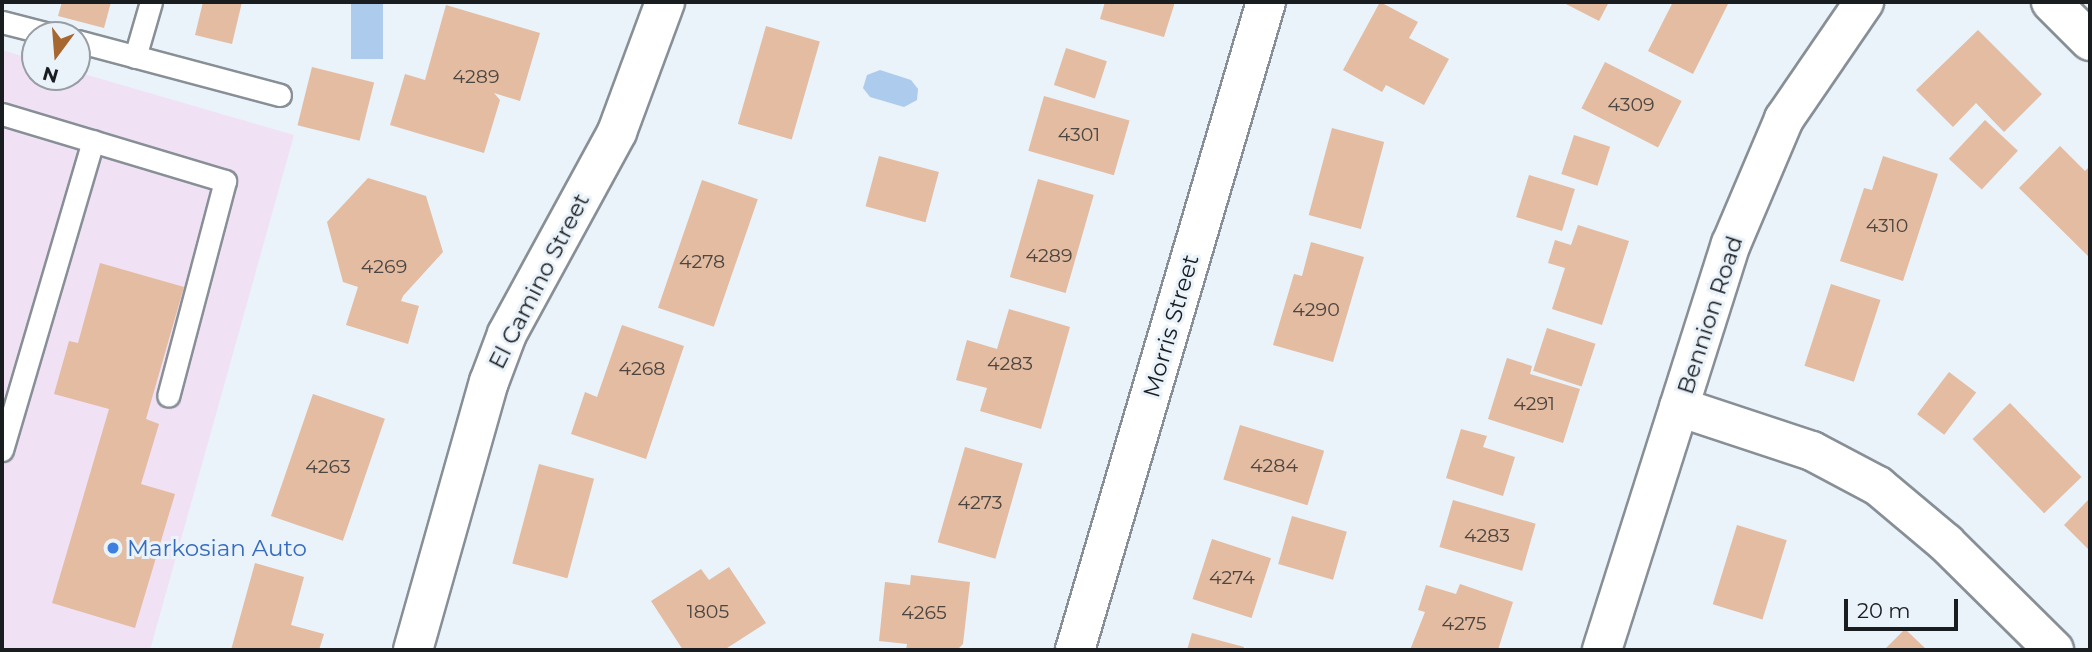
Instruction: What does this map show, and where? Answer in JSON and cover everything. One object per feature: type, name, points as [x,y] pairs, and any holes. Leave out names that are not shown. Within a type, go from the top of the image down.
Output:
[{"type":"street","name":"El Camino Street","points":[[412,650],[489,382],[513,323],[617,131],[665,2]]},
{"type":"street","name":"Morris Street","points":[[1075,650],[1266,2]]},
{"type":"street","name":"Bennion Road","points":[[1602,650],[1731,244],[1784,119],[1864,2]]},
{"type":"street","points":[[2051,2],[2090,41]]},
{"type":"street","points":[[1679,407],[1812,451],[1878,486],[1947,543],[2054,650]]},
{"type":"lane","points":[[135,57],[150,2]]},
{"type":"lane","points":[[2,22],[21,27]]},
{"type":"lane","points":[[91,45],[280,95]]},
{"type":"lane","points":[[2,114],[225,181],[168,397]]},
{"type":"lane","points":[[2,450],[7,415],[93,141]]},
{"type":"shaded area","name":"Markosian Auto","points":[[2,50],[21,56],[21,91],[91,91],[91,76],[294,135],[150,650],[2,650]]},
{"type":"water","points":[[351,2],[383,2],[383,59],[351,59]]},
{"type":"water","points":[[880,70],[911,80],[918,89],[917,100],[904,107],[870,97],[863,88],[867,75]]},
{"type":"building","points":[[62,2],[111,2],[104,28],[91,25],[91,21],[58,16]]},
{"type":"building","points":[[203,2],[242,2],[232,44],[195,35]]},
{"type":"building","points":[[1105,2],[1175,2],[1164,37],[1100,19]]},
{"type":"building","points":[[1380,2],[1418,22],[1409,38],[1449,59],[1424,105],[1386,85],[1382,92],[1343,70]]},
{"type":"building","points":[[1562,2],[1609,2],[1599,21]]},
{"type":"building","points":[[1673,2],[1729,2],[1693,74],[1648,51]]},
{"type":"building","points":[[446,5],[540,33],[520,101],[494,93],[500,100],[484,153],[390,125],[405,74],[425,80]]},
{"type":"building","points":[[766,26],[820,41],[792,139],[738,124]]},
{"type":"building","points":[[1978,30],[2042,94],[2004,132],[1976,103],[1953,127],[1916,90]]},
{"type":"building","points":[[1066,48],[1107,61],[1095,98],[1054,85]]},
{"type":"building","points":[[1605,62],[1682,101],[1658,147],[1581,108]]},
{"type":"building","points":[[312,67],[374,82],[360,141],[297,125]]},
{"type":"building","points":[[1044,96],[1130,121],[1114,175],[1028,151]]},
{"type":"building","points":[[1985,120],[2018,151],[1982,189],[1949,159]]},
{"type":"building","points":[[1332,128],[1384,142],[1361,229],[1309,215]]},
{"type":"building","points":[[1574,135],[1610,147],[1597,186],[1561,174]]},
{"type":"building","points":[[2060,146],[2085,171],[2090,166],[2090,258],[2019,188]]},
{"type":"building","points":[[879,156],[939,172],[925,222],[866,206]]},
{"type":"building","points":[[1883,156],[1938,174],[1903,281],[1840,261],[1864,188],[1872,190]]},
{"type":"building","points":[[1529,175],[1575,189],[1562,231],[1516,217]]},
{"type":"building","points":[[368,178],[426,196],[443,252],[401,301],[419,306],[408,344],[346,325],[358,287],[343,282],[327,222]]},
{"type":"building","points":[[1038,179],[1094,195],[1066,293],[1010,277]]},
{"type":"building","points":[[702,180],[758,199],[714,327],[658,308]]},
{"type":"building","points":[[1578,225],[1629,241],[1602,325],[1552,309],[1565,268],[1548,263],[1555,240],[1571,245]]},
{"type":"building","points":[[1311,242],[1364,257],[1333,362],[1273,345],[1294,274],[1302,276]]},
{"type":"building","points":[[100,263],[184,287],[146,419],[159,424],[141,484],[175,494],[135,628],[52,603],[109,409],[54,394],[69,341],[78,343]]},
{"type":"building","points":[[1831,284],[1880,300],[1854,382],[1804,366]]},
{"type":"building","points":[[1009,309],[1070,327],[1041,429],[980,411],[987,388],[956,380],[967,340],[997,349]]},
{"type":"building","points":[[622,325],[684,346],[646,459],[571,434],[585,392],[597,397]]},
{"type":"building","points":[[1547,328],[1596,344],[1582,387],[1533,371]]},
{"type":"building","points":[[1507,358],[1532,366],[1530,374],[1580,389],[1563,443],[1488,419]]},
{"type":"building","points":[[1949,372],[1976,392],[1944,435],[1917,414]]},
{"type":"building","points":[[313,394],[385,419],[343,541],[271,516]]},
{"type":"building","points":[[2010,403],[2082,477],[2044,513],[1973,439]]},
{"type":"building","points":[[1240,425],[1324,451],[1307,505],[1223,480]]},
{"type":"building","points":[[1461,429],[1487,436],[1483,447],[1515,457],[1503,496],[1446,478]]},
{"type":"building","points":[[965,447],[1023,464],[995,559],[938,542]]},
{"type":"building","points":[[539,464],[594,479],[567,578],[512,563]]},
{"type":"building","points":[[2090,498],[2090,551],[2064,525]]},
{"type":"building","points":[[1453,500],[1536,524],[1522,571],[1439,547]]},
{"type":"building","points":[[1292,516],[1347,532],[1333,580],[1278,564]]},
{"type":"building","points":[[1737,525],[1787,540],[1762,620],[1713,604]]},
{"type":"building","points":[[1212,539],[1271,558],[1251,618],[1193,599]]},
{"type":"building","points":[[255,563],[304,577],[291,625],[324,634],[319,650],[231,650]]},
{"type":"building","points":[[729,567],[766,623],[724,650],[683,650],[651,601],[701,569],[709,580]]},
{"type":"building","points":[[911,575],[970,582],[963,644],[957,650],[906,650],[907,644],[879,641],[885,582],[910,585]]},
{"type":"building","points":[[1460,584],[1513,602],[1498,650],[1410,650],[1425,612],[1418,610],[1426,585],[1456,594]]},
{"type":"building","points":[[1905,629],[1927,650],[1884,650]]},
{"type":"building","points":[[1192,633],[1244,647],[1243,650],[1187,650]]},
{"type":"place","name":"Markosian Auto","points":[[113,548]]}]
